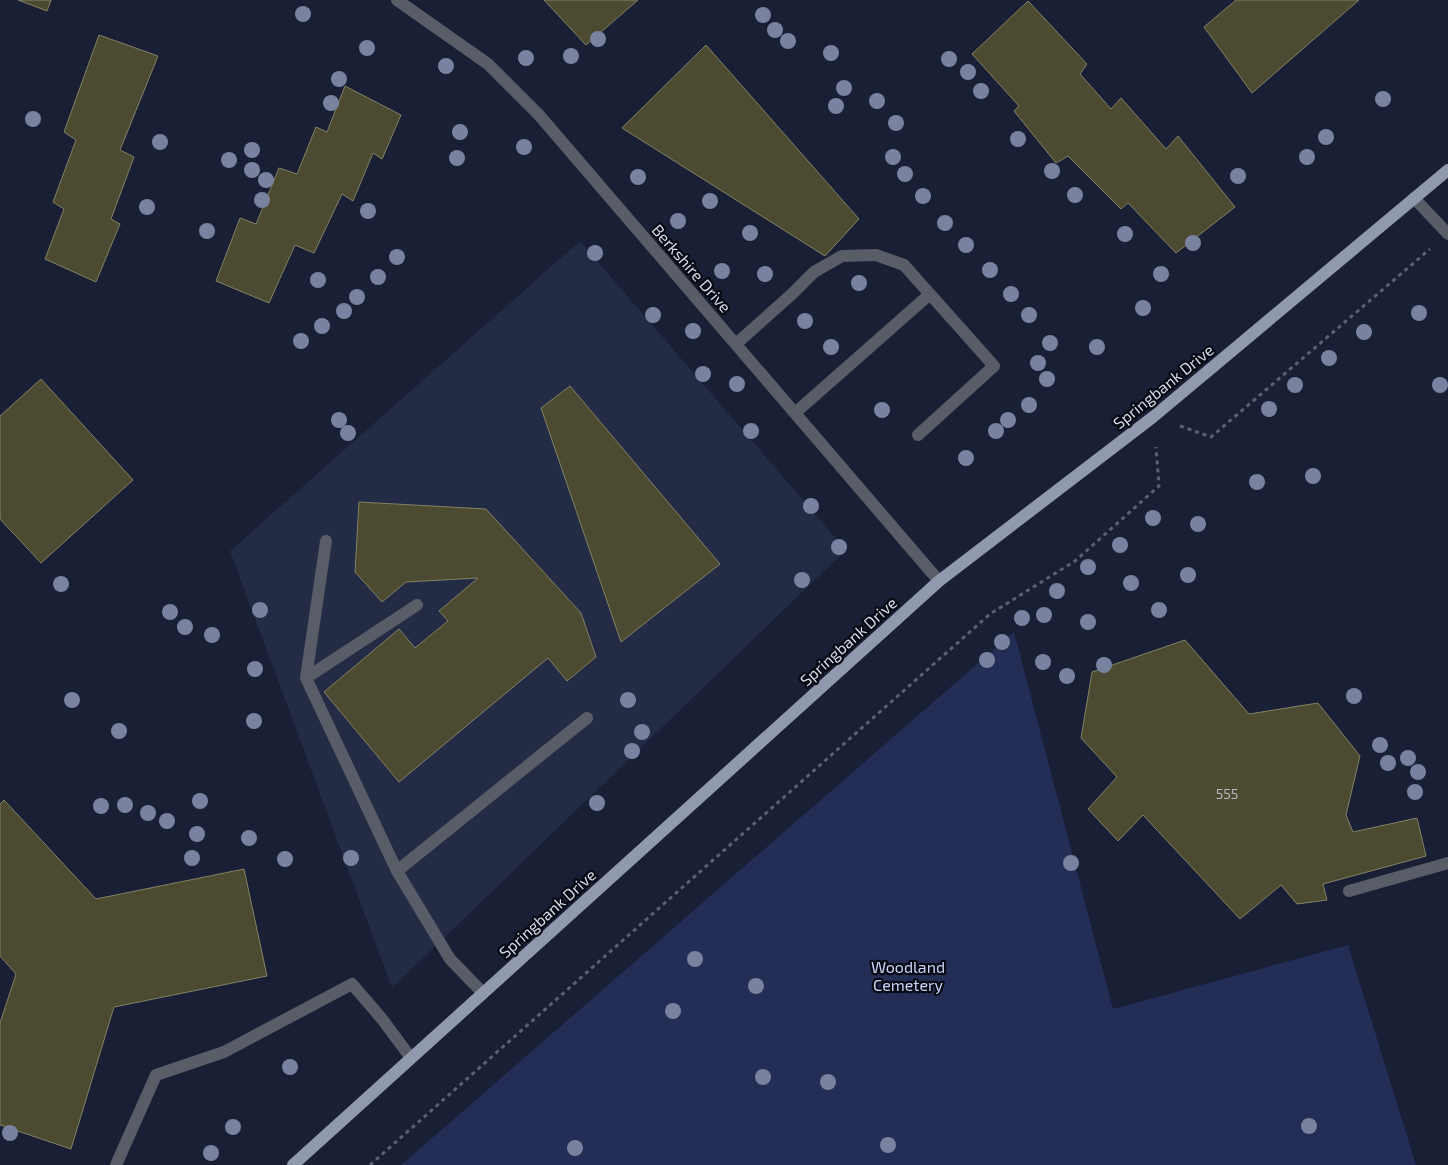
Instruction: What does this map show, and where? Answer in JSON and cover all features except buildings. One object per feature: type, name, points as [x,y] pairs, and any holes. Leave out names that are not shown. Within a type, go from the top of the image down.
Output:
[{"type":"main road","name":"Springbank Drive","points":[[293,1165],[939,581],[1153,417],[1448,170]]},
{"type":"street","name":"Berkshire Drive","points":[[396,0],[488,64],[539,115],[939,581]]},
{"type":"street","points":[[1414,198],[1448,234]]},
{"type":"street","points":[[736,344],[814,272],[842,256],[876,255],[904,265],[994,366],[918,435]]},
{"type":"street","points":[[795,413],[930,294]]},
{"type":"street","points":[[326,541],[306,678],[397,871],[450,959],[483,993]]},
{"type":"street","points":[[306,678],[417,605]]},
{"type":"street","points":[[397,871],[587,718]]},
{"type":"street","points":[[1349,891],[1448,863]]},
{"type":"street","points":[[116,1165],[156,1075],[224,1052],[352,984],[382,1019],[411,1058]]},
{"type":"path","points":[[370,1165],[990,614],[1075,560],[1159,486],[1153,417],[1211,437],[1448,234]]},
{"type":"shaded area","points":[[580,241],[846,550],[392,988],[230,551]]},
{"type":"green space","name":"Woodland Cemetery","points":[[1014,632],[1113,1009],[1348,945],[1416,1165],[401,1165]]}]
